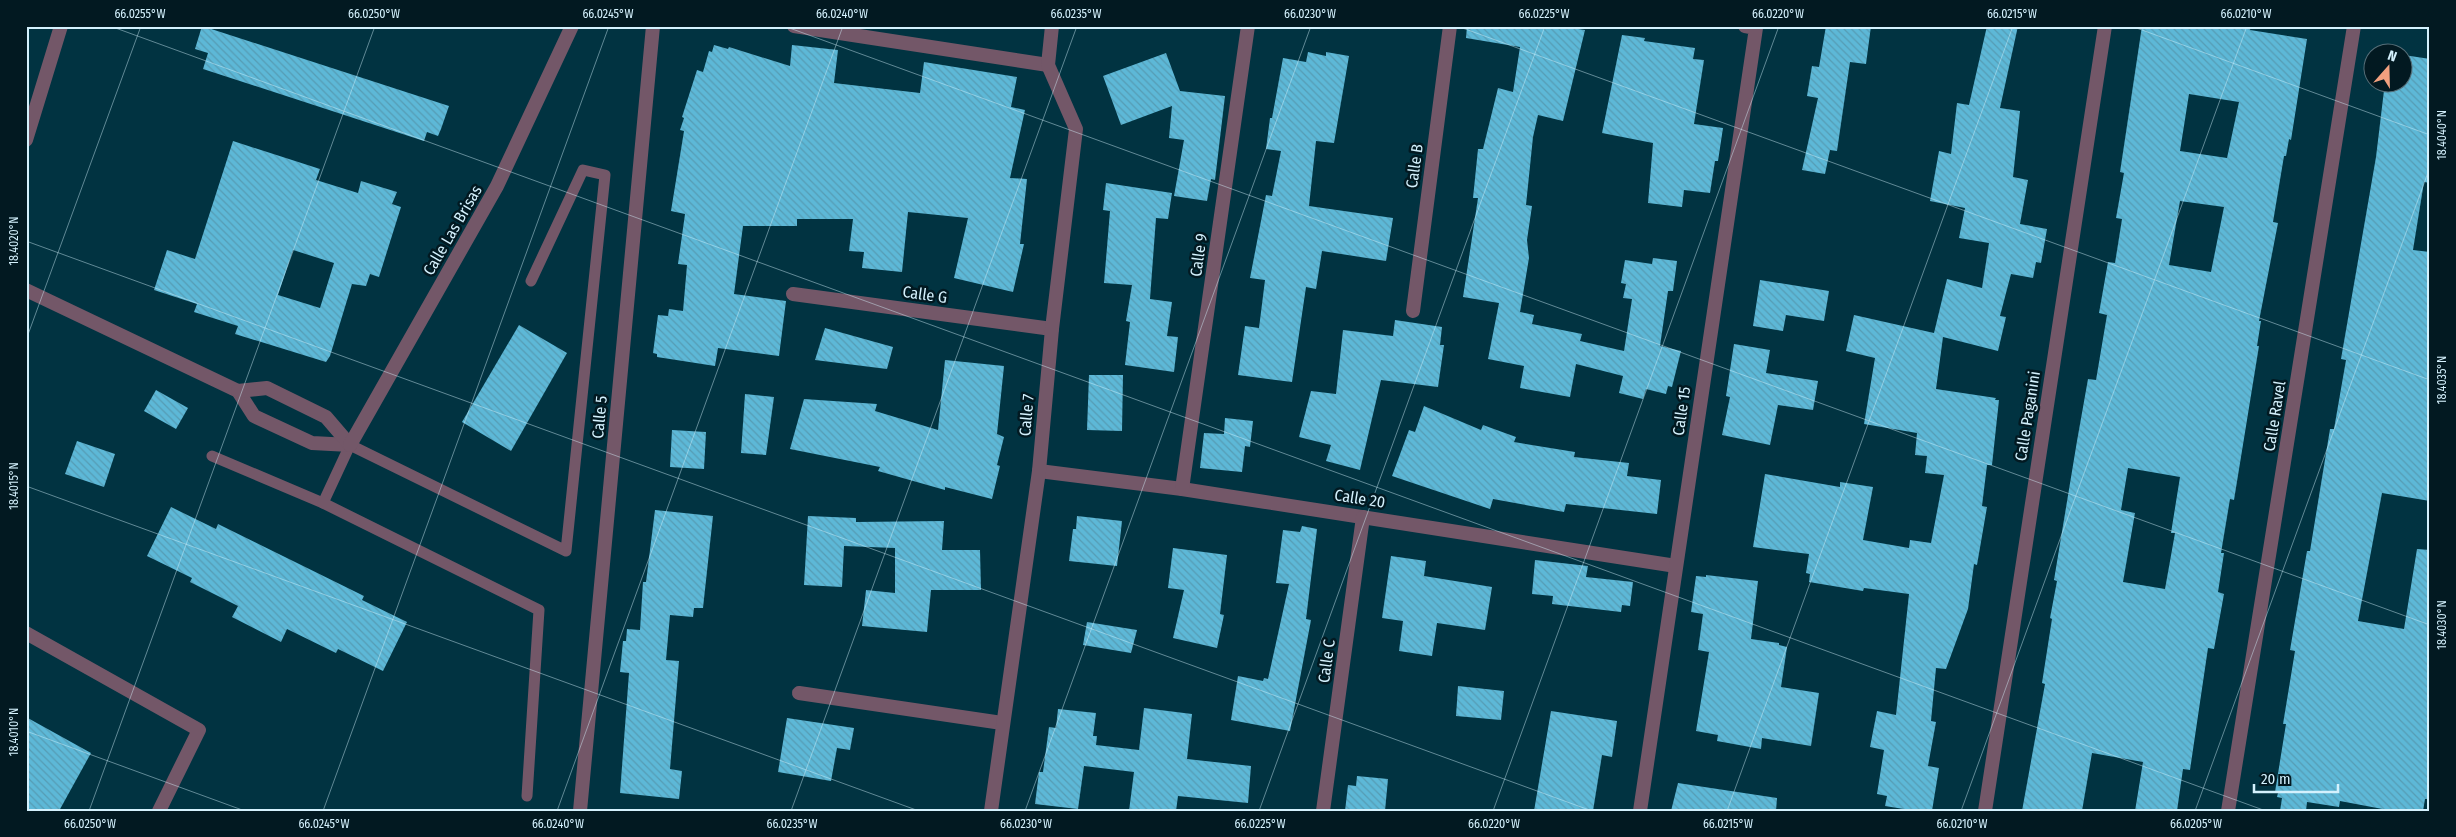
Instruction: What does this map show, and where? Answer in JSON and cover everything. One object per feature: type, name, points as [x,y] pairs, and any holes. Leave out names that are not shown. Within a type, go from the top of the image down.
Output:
[{"type":"street","points":[[26,140],[61,26]]},
{"type":"street","name":"Calle Las Brisas","points":[[350,445],[497,186],[572,26]]},
{"type":"street","name":"Calle 5","points":[[580,811],[653,26]]},
{"type":"street","points":[[794,26],[1048,65]]},
{"type":"street","name":"Calle 7","points":[[991,811],[1039,470],[1052,329],[1076,129],[1048,65],[1052,26]]},
{"type":"street","name":"Calle 9","points":[[1182,489],[1248,26]]},
{"type":"street","name":"Calle B","points":[[1413,311],[1450,26]]},
{"type":"street","name":"Calle Paganini","points":[[1985,811],[2105,26]]},
{"type":"street","name":"Calle Ravel","points":[[2228,811],[2354,26]]},
{"type":"street","name":"Calle 15","points":[[1640,811],[1752,27]]},
{"type":"street","points":[[26,290],[238,391],[267,388],[326,417],[350,445]]},
{"type":"street","name":"Calle G","points":[[793,294],[1052,329]]},
{"type":"street","points":[[238,391],[254,416],[312,443],[350,445]]},
{"type":"street","name":"Calle 20","points":[[1039,470],[1363,516],[1676,566]]},
{"type":"street","name":"Calle C","points":[[1323,811],[1363,516]]},
{"type":"street","points":[[26,633],[199,730],[159,811]]},
{"type":"street","points":[[799,693],[1002,723]]},
{"type":"lane","points":[[323,503],[350,445],[566,551],[605,174],[583,170],[531,281]]},
{"type":"lane","points":[[212,456],[323,503],[539,610],[527,796]]},
{"type":"building","points":[[202,26],[449,106],[438,136],[427,132],[424,141],[203,69],[208,53],[195,49]]},
{"type":"building","points":[[1467,26],[1557,26],[1585,30],[1563,121],[1538,115],[1533,137],[1526,205],[1532,206],[1527,240],[1529,258],[1520,312],[1534,315],[1532,324],[1582,334],[1580,341],[1624,351],[1632,299],[1623,298],[1626,284],[1621,283],[1625,260],[1652,264],[1653,258],[1677,261],[1673,291],[1668,291],[1660,346],[1681,351],[1672,387],[1668,386],[1666,394],[1646,389],[1643,399],[1619,393],[1623,376],[1576,364],[1570,397],[1520,388],[1524,366],[1488,359],[1499,303],[1463,297],[1478,198],[1473,198],[1478,149],[1483,149],[1498,88],[1513,92],[1520,47],[1466,38]]},
{"type":"building","points":[[1826,26],[1871,26],[1866,64],[1850,62],[1837,151],[1830,150],[1825,174],[1802,170],[1818,98],[1807,96],[1812,66],[1819,67]]},
{"type":"building","points":[[1987,26],[2018,26],[2000,108],[2020,111],[2013,177],[2028,180],[2020,224],[2047,229],[2041,263],[2036,262],[2033,278],[2011,274],[2000,316],[2006,317],[1998,351],[1943,337],[1936,389],[1999,400],[1992,465],[1987,465],[1982,506],[1987,507],[1977,565],[1974,564],[1968,609],[1946,669],[1936,668],[1931,721],[1936,722],[1928,766],[1939,768],[1932,811],[1916,811],[1885,806],[1887,796],[1877,794],[1884,750],[1870,747],[1877,711],[1896,715],[1909,594],[1864,588],[1863,591],[1809,582],[1810,574],[1806,573],[1809,554],[1753,547],[1765,474],[1840,487],[1840,482],[1873,487],[1863,540],[1909,548],[1910,540],[1931,543],[1944,475],[1925,473],[1927,456],[1915,455],[1917,433],[1864,424],[1875,358],[1846,351],[1854,315],[1934,333],[1947,279],[1982,288],[1989,243],[1959,238],[1965,208],[1930,201],[1939,151],[1951,154],[1957,103],[1969,105]]},
{"type":"building","points":[[2142,26],[2251,26],[2250,30],[2307,39],[2291,140],[2289,139],[2286,156],[2284,156],[2273,222],[2278,223],[2259,321],[2261,321],[2257,346],[2259,346],[2234,500],[2230,499],[2221,553],[2224,553],[2218,592],[2224,594],[2214,649],[2208,648],[2190,770],[2183,769],[2177,811],[2135,811],[2143,762],[2092,753],[2082,811],[2022,811],[2045,684],[2042,683],[2052,619],[2050,618],[2057,581],[2054,580],[2077,441],[2088,379],[2096,380],[2107,315],[2099,313],[2108,262],[2115,263],[2122,219],[2116,218],[2124,173],[2120,172]],"holes":[[[2189,94],[2239,102],[2227,158],[2180,151]],[[2180,201],[2224,207],[2211,272],[2169,265]],[[2128,468],[2180,477],[2171,533],[2175,533],[2165,589],[2123,582],[2135,513],[2121,510]]]},
{"type":"building","points":[[1622,35],[1645,38],[1644,41],[1695,48],[1693,59],[1704,60],[1694,124],[1723,128],[1718,161],[1715,161],[1710,193],[1684,190],[1682,207],[1648,203],[1653,143],[1602,133]]},
{"type":"building","points":[[714,45],[728,49],[729,47],[790,66],[792,45],[838,50],[834,83],[920,93],[924,62],[1017,77],[1011,107],[1025,110],[1010,178],[1027,179],[1020,244],[1024,244],[1013,292],[954,278],[968,218],[908,212],[902,272],[862,268],[864,252],[849,251],[853,219],[797,219],[797,226],[743,226],[734,294],[786,301],[779,356],[718,348],[715,366],[657,357],[657,354],[653,353],[658,315],[668,316],[669,309],[683,311],[687,265],[678,264],[685,214],[671,211],[684,131],[680,130],[684,118],[682,117],[697,70],[703,72],[709,51],[712,52]]},
{"type":"building","points":[[1308,52],[1326,56],[1326,52],[1349,56],[1334,143],[1316,141],[1309,206],[1393,218],[1386,261],[1322,251],[1316,289],[1306,287],[1292,382],[1238,375],[1245,326],[1259,328],[1265,280],[1250,278],[1266,195],[1272,196],[1281,151],[1266,149],[1270,118],[1272,118],[1283,58],[1306,62]]},
{"type":"building","points":[[1166,53],[1180,91],[1225,96],[1215,180],[1211,179],[1207,201],[1174,196],[1184,140],[1169,138],[1172,106],[1121,125],[1103,76]]},
{"type":"building","points":[[2414,57],[2430,59],[2430,183],[2424,182],[2413,250],[2430,252],[2430,501],[2382,493],[2358,621],[2404,629],[2417,549],[2430,550],[2430,799],[2425,799],[2423,811],[2393,811],[2340,801],[2339,807],[2307,802],[2306,811],[2280,811],[2282,798],[2277,797],[2278,793],[2275,792],[2286,724],[2283,724],[2295,651],[2290,650],[2307,551],[2310,551],[2330,429],[2334,429],[2346,360],[2341,359],[2376,157],[2384,92],[2414,92]]},
{"type":"building","points":[[233,141],[320,169],[316,180],[358,193],[361,181],[397,192],[392,204],[401,207],[379,277],[370,274],[366,286],[352,284],[330,356],[326,362],[235,334],[238,326],[194,312],[197,304],[154,290],[167,250],[195,259]],"holes":[[[293,250],[334,263],[320,308],[278,295]]]},
{"type":"building","points":[[1106,183],[1172,193],[1168,219],[1156,218],[1150,299],[1172,302],[1167,336],[1178,337],[1174,372],[1125,365],[1130,322],[1126,321],[1132,285],[1104,283],[1110,211],[1103,210]]},
{"type":"building","points":[[1760,280],[1829,291],[1824,321],[1786,315],[1783,331],[1753,326]]},
{"type":"building","points":[[1395,320],[1442,327],[1440,345],[1444,345],[1438,387],[1381,380],[1360,470],[1326,461],[1331,445],[1299,437],[1311,391],[1336,394],[1343,330],[1393,336]]},
{"type":"building","points":[[519,325],[567,353],[511,451],[462,422]]},
{"type":"building","points":[[825,328],[893,347],[887,369],[815,360]]},
{"type":"building","points":[[1734,344],[1770,350],[1766,373],[1818,381],[1813,410],[1778,405],[1770,445],[1722,435],[1730,397],[1726,396]]},
{"type":"building","points":[[945,360],[1004,366],[997,434],[1004,437],[997,465],[1000,466],[992,499],[945,487],[945,490],[878,471],[880,467],[790,449],[804,399],[877,404],[875,411],[938,430]]},
{"type":"building","points":[[1089,375],[1123,375],[1122,431],[1087,430]]},
{"type":"building","points":[[156,390],[188,408],[176,429],[144,411]]},
{"type":"building","points":[[745,394],[774,397],[766,455],[741,453]]},
{"type":"building","points":[[1424,406],[1481,430],[1483,425],[1516,437],[1514,442],[1575,452],[1574,457],[1629,463],[1627,476],[1661,480],[1657,514],[1566,504],[1564,512],[1493,499],[1490,509],[1392,476],[1409,430],[1415,432]]},
{"type":"building","points":[[1225,418],[1253,421],[1250,447],[1245,446],[1242,472],[1200,468],[1204,433],[1224,434]]},
{"type":"building","points":[[672,430],[706,432],[704,469],[670,467]]},
{"type":"building","points":[[77,441],[115,454],[104,487],[65,474]]},
{"type":"building","points":[[171,507],[216,529],[218,524],[364,596],[362,600],[407,622],[383,671],[338,649],[336,653],[287,629],[281,642],[232,617],[238,606],[190,582],[192,578],[147,556]]},
{"type":"building","points":[[655,510],[713,516],[703,608],[694,608],[693,617],[670,615],[666,660],[679,661],[670,769],[682,771],[679,799],[620,793],[629,673],[620,672],[623,641],[626,641],[627,629],[640,630],[643,582],[646,582]]},
{"type":"building","points":[[808,516],[856,518],[856,522],[944,521],[942,550],[980,550],[981,590],[931,590],[927,632],[862,626],[866,590],[895,593],[895,548],[844,546],[842,587],[804,585]]},
{"type":"building","points":[[1077,516],[1122,521],[1117,566],[1069,561],[1073,529],[1076,529]]},
{"type":"building","points":[[1302,526],[1317,529],[1306,619],[1311,620],[1290,731],[1231,720],[1238,676],[1263,681],[1264,678],[1268,679],[1289,584],[1276,583],[1283,530],[1300,532]]},
{"type":"building","points":[[1173,548],[1227,555],[1220,614],[1224,615],[1217,648],[1173,638],[1184,590],[1168,588]]},
{"type":"building","points":[[1391,556],[1426,561],[1424,576],[1492,587],[1485,630],[1437,623],[1432,656],[1399,651],[1403,621],[1382,618]]},
{"type":"building","points":[[1535,560],[1588,566],[1586,577],[1633,582],[1630,606],[1622,605],[1621,612],[1552,604],[1553,596],[1532,594]]},
{"type":"building","points":[[1706,575],[1758,581],[1751,639],[1779,643],[1779,645],[1787,647],[1781,687],[1819,693],[1811,746],[1762,738],[1761,749],[1717,741],[1718,735],[1696,731],[1709,652],[1698,650],[1703,614],[1691,612],[1696,576],[1706,577]]},
{"type":"building","points":[[1087,622],[1137,630],[1131,653],[1083,645]]},
{"type":"building","points":[[1458,686],[1504,691],[1501,720],[1456,716]]},
{"type":"building","points":[[1144,708],[1192,714],[1187,759],[1251,766],[1248,803],[1178,796],[1176,811],[1129,811],[1134,772],[1084,766],[1078,809],[1035,804],[1039,772],[1043,772],[1049,727],[1056,728],[1058,709],[1096,713],[1093,736],[1097,736],[1096,745],[1139,750]]},
{"type":"building","points":[[1551,711],[1617,721],[1612,757],[1602,755],[1593,811],[1534,811]]},
{"type":"building","points":[[26,717],[91,753],[59,811],[26,811]]},
{"type":"building","points":[[787,718],[854,728],[850,750],[837,748],[831,781],[778,772]]},
{"type":"building","points":[[1357,776],[1388,779],[1385,811],[1345,811],[1348,785],[1356,786]]},
{"type":"building","points":[[1678,783],[1777,798],[1776,811],[1671,811]]}]
